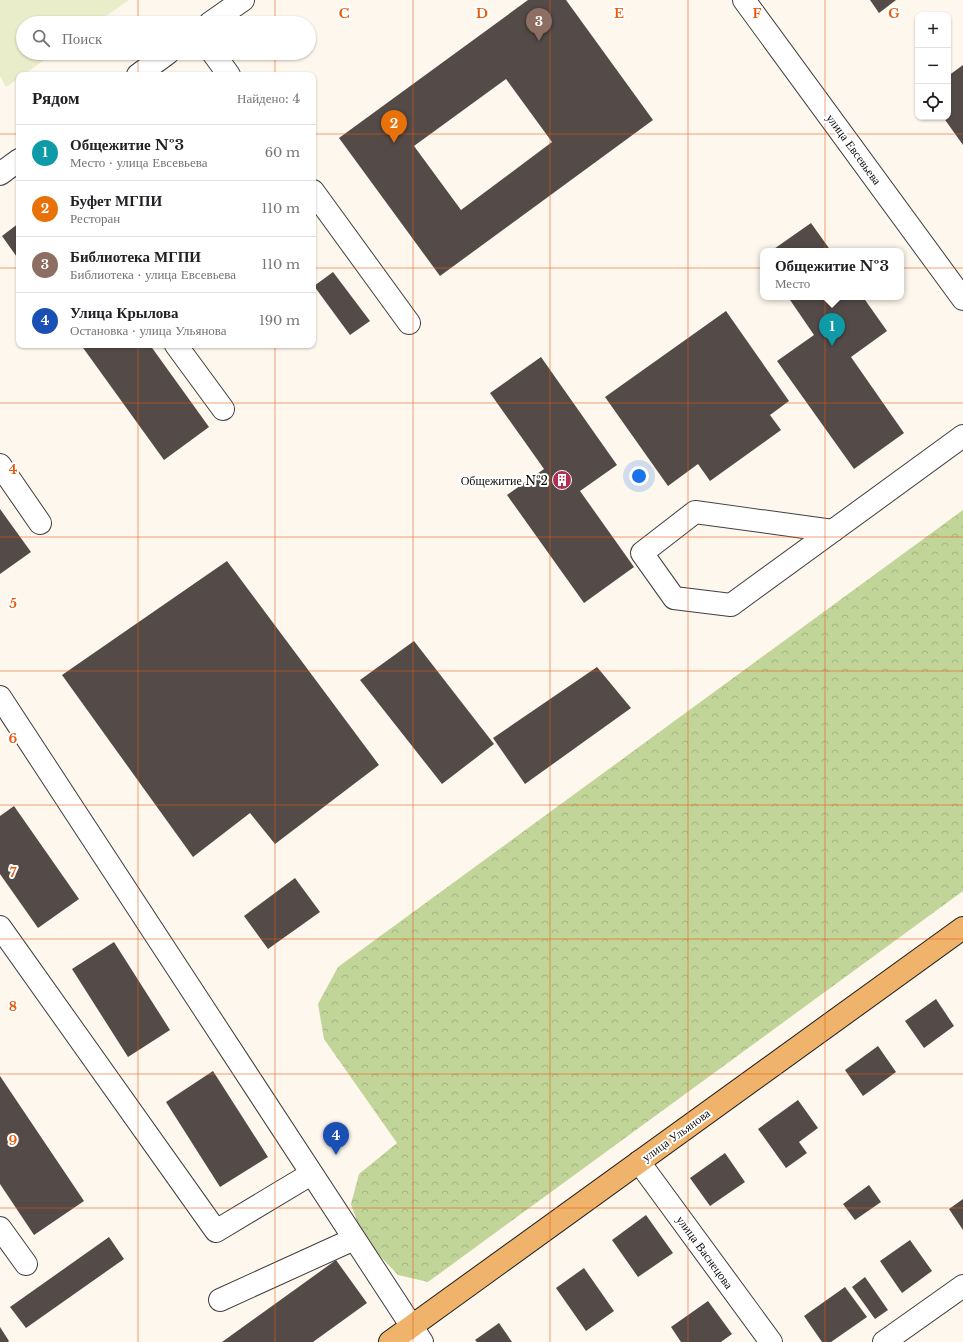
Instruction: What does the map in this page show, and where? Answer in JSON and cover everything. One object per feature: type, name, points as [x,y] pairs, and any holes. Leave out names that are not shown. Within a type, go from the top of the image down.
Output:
[{"type":"main road","name":"улица Ульянова","points":[[390,1342],[416,1334],[639,1162],[963,928]]},
{"type":"street","points":[[220,16],[243,0]]},
{"type":"street","name":"улица Евсевьева","points":[[744,0],[957,277],[963,299]]},
{"type":"street","points":[[142,72],[158,60]]},
{"type":"street","points":[[218,60],[227,72]]},
{"type":"street","points":[[0,174],[16,162]]},
{"type":"street","points":[[316,195],[409,323]]},
{"type":"street","points":[[178,348],[223,409]]},
{"type":"street","points":[[833,531],[695,512],[642,553],[674,598],[731,605],[833,531],[963,436]]},
{"type":"street","points":[[0,464],[40,523]]},
{"type":"street","points":[[0,697],[416,1334]]},
{"type":"street","points":[[0,927],[216,1231],[311,1174]]},
{"type":"street","name":"улица Васнецова","points":[[639,1162],[771,1342]]},
{"type":"street","points":[[0,1228],[26,1264]]},
{"type":"street","points":[[220,1300],[354,1239]]},
{"type":"street","points":[[884,1342],[963,1286]]},
{"type":"green space","points":[[0,0],[129,0],[106,16],[16,16],[16,60],[44,60],[27,72],[16,72],[16,80],[6,87],[0,76]]},
{"type":"green space","points":[[963,510],[963,891],[428,1282],[398,1275],[363,1238],[351,1204],[359,1174],[397,1143],[324,1039],[318,1004],[338,967]]},
{"type":"building","points":[[528,0],[566,0],[653,120],[440,276],[339,138]],"holes":[[[506,79],[552,142],[461,210],[414,146]]]},
{"type":"building","points":[[870,0],[896,0],[879,13]]},
{"type":"building","points":[[963,65],[963,145],[945,120],[951,120],[951,74]]},
{"type":"building","points":[[811,223],[829,248],[775,248]]},
{"type":"building","points":[[16,225],[16,256],[2,236]]},
{"type":"building","points":[[333,272],[370,321],[350,335],[316,289],[316,285]]},
{"type":"building","points":[[790,300],[865,300],[887,331],[851,357],[904,433],[854,469],[777,361],[814,335]]},
{"type":"building","points":[[726,311],[789,401],[770,415],[781,430],[710,481],[698,464],[668,486],[605,397]]},
{"type":"building","points":[[83,348],[152,348],[209,427],[164,460]]},
{"type":"building","name":"Общежитие №2","points":[[541,357],[617,465],[580,491],[634,567],[584,603],[507,495],[544,469],[490,393]]},
{"type":"building","points":[[0,509],[31,552],[0,574]]},
{"type":"building","points":[[227,561],[379,765],[275,844],[250,813],[193,857],[62,675]]},
{"type":"building","points":[[414,641],[494,744],[442,784],[360,680]]},
{"type":"building","points":[[597,667],[631,708],[525,784],[493,738]]},
{"type":"building","points":[[14,806],[79,899],[38,928],[0,874],[0,816]]},
{"type":"building","points":[[295,878],[320,912],[268,949],[244,916]]},
{"type":"building","points":[[114,942],[170,1030],[128,1057],[72,969]]},
{"type":"building","points":[[936,999],[954,1026],[924,1048],[905,1021]]},
{"type":"building","points":[[878,1046],[896,1072],[863,1096],[845,1070]]},
{"type":"building","points":[[213,1071],[268,1157],[220,1187],[166,1102]]},
{"type":"building","points":[[0,1076],[84,1201],[34,1235],[0,1184]]},
{"type":"building","points":[[798,1100],[818,1128],[799,1142],[807,1153],[786,1168],[758,1129]]},
{"type":"building","points":[[725,1153],[745,1182],[710,1206],[690,1178]]},
{"type":"building","points":[[869,1185],[881,1202],[855,1220],[843,1204]]},
{"type":"building","points":[[963,1199],[963,1230],[949,1209]]},
{"type":"building","points":[[646,1215],[673,1253],[638,1277],[612,1240]]},
{"type":"building","points":[[109,1237],[124,1259],[26,1328],[10,1307]]},
{"type":"building","points":[[910,1240],[932,1271],[902,1293],[880,1261]]},
{"type":"building","points":[[336,1260],[367,1303],[313,1342],[222,1342]]},
{"type":"building","points":[[584,1268],[614,1311],[586,1331],[556,1288]]},
{"type":"building","points":[[865,1277],[888,1310],[875,1319],[852,1287]]},
{"type":"building","points":[[845,1287],[867,1317],[831,1342],[822,1342],[804,1316]]},
{"type":"building","points":[[708,1301],[732,1334],[721,1342],[681,1342],[671,1327]]},
{"type":"building","points":[[499,1323],[512,1342],[477,1342],[475,1340]]},
{"type":"building","points":[[0,1327],[9,1341],[8,1342],[0,1342]]},
{"type":"place","name":"Библиотека МГПИ","points":[[539,41]]},
{"type":"place","name":"Буфет МГПИ","points":[[394,143]]},
{"type":"place","name":"Общежитие №3","points":[[832,346]]},
{"type":"place","name":"Общежитие №2","points":[[562,480]]},
{"type":"place","name":"Улица Крылова","points":[[336,1155]]}]
